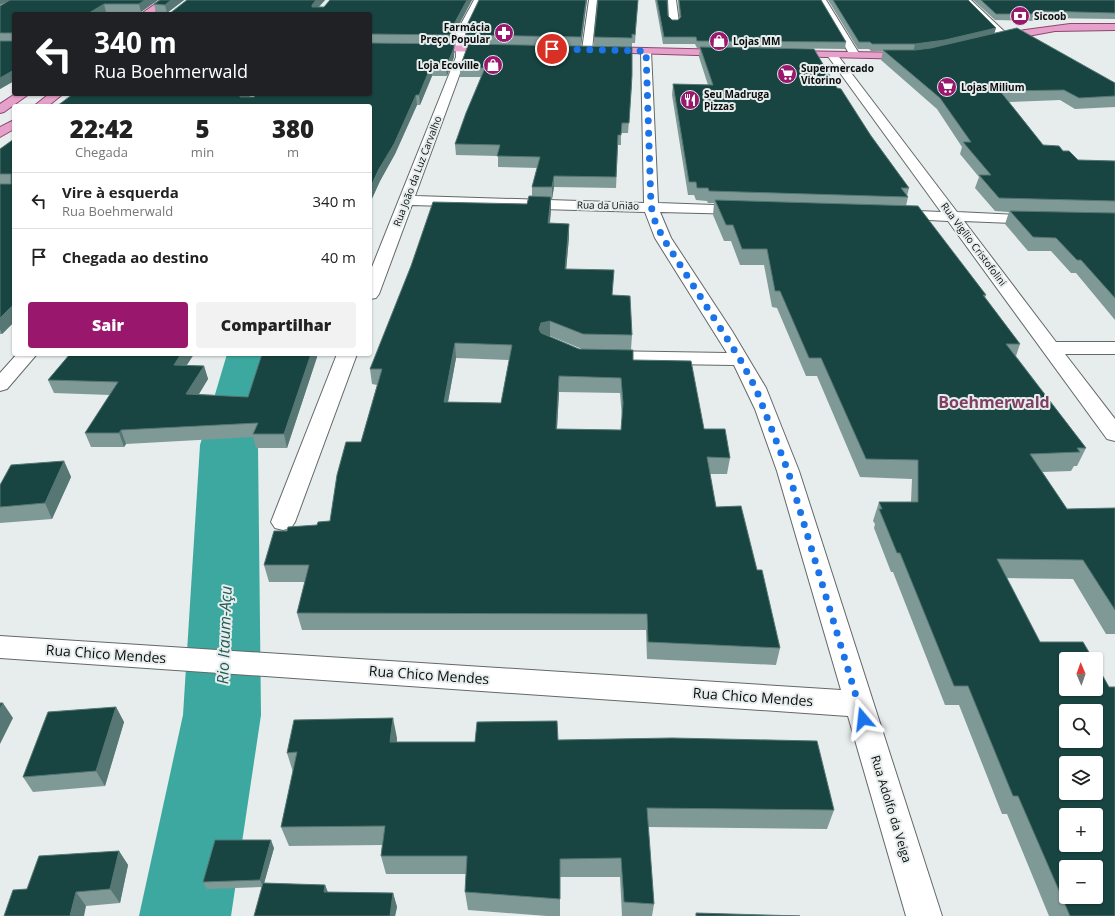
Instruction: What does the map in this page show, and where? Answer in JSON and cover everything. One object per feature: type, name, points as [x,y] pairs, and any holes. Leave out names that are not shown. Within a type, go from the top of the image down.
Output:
[{"type":"main road","points":[[149,12],[167,0]]},
{"type":"main road","points":[[983,42],[1053,28],[1115,27]]},
{"type":"main road","points":[[372,47],[506,49]]},
{"type":"main road","points":[[583,50],[741,53]]},
{"type":"main road","points":[[779,54],[926,55]]},
{"type":"main road","points":[[0,109],[21,96]]},
{"type":"main road","points":[[43,104],[54,96]]},
{"type":"main road","points":[[0,133],[12,125]]},
{"type":"street","name":"Rua João da Luz Carvalho","points":[[372,289],[461,57],[460,35],[478,0]]},
{"type":"street","points":[[583,50],[593,0]]},
{"type":"street","points":[[672,0],[674,23]]},
{"type":"street","points":[[822,0],[855,55]]},
{"type":"street","points":[[966,0],[1004,37]]},
{"type":"street","name":"Rua Adolfo da Veiga","points":[[646,51],[651,206],[655,221],[663,238],[740,359],[756,389],[788,471],[924,916]]},
{"type":"street","name":"Rua Vigílio Cristofolini","points":[[832,55],[1115,434]]},
{"type":"street","name":"Rua da União","points":[[406,200],[754,210]]},
{"type":"street","points":[[882,215],[1054,219]]},
{"type":"street","points":[[1051,348],[1115,348]]},
{"type":"street","points":[[0,385],[25,356]]},
{"type":"street","points":[[284,522],[346,356]]},
{"type":"street","points":[[587,357],[740,359]]},
{"type":"street","name":"Rua Chico Mendes","points":[[0,647],[859,704]]},
{"type":"building","points":[[10,0],[145,0],[139,4],[104,4],[91,12],[12,12],[12,33],[0,33],[0,6]]},
{"type":"building","points":[[160,0],[171,0],[165,5],[154,4]]},
{"type":"building","points":[[187,0],[316,0],[312,7],[324,7],[330,0],[467,0],[453,26],[453,35],[372,34],[372,12],[172,12]]},
{"type":"building","points":[[479,0],[586,0],[581,37],[466,35],[466,27]]},
{"type":"building","points":[[598,0],[638,0],[635,35],[632,34],[632,38],[594,37]]},
{"type":"building","points":[[657,0],[667,0],[668,16],[672,20],[678,20],[681,17],[679,0],[821,0],[846,42],[697,41],[696,37],[664,37]]},
{"type":"building","points":[[833,0],[968,0],[996,28],[945,40],[915,44],[872,44],[870,42],[859,42]]},
{"type":"building","points":[[981,0],[1115,0],[1115,13],[1040,11],[1043,14],[996,14]]},
{"type":"building","points":[[1017,28],[1115,83],[1115,96],[1079,98],[1064,90],[1000,91],[1043,145],[1059,146],[1063,151],[1069,151],[1078,160],[1115,161],[1115,201],[999,198],[979,175],[991,175],[963,142],[971,142],[940,98],[883,50],[915,50],[931,48]]},
{"type":"building","points":[[0,41],[12,41],[12,71],[0,78]]},
{"type":"building","points":[[372,43],[454,44],[454,48],[446,67],[431,66],[419,95],[416,95],[394,144],[372,184],[372,104],[60,104],[70,96],[372,96]]},
{"type":"building","points":[[467,44],[632,47],[629,123],[622,123],[621,135],[618,135],[616,177],[554,176],[552,187],[532,187],[540,157],[497,156],[500,145],[455,144],[485,68],[460,67]]},
{"type":"building","points":[[700,47],[814,49],[837,88],[841,89],[871,136],[909,188],[901,188],[908,197],[709,191],[708,188],[697,188],[696,182],[689,182],[673,84],[713,85]]},
{"type":"building","points":[[12,140],[12,306],[0,318],[0,184],[11,184],[11,174],[0,174],[0,149]]},
{"type":"building","points":[[529,196],[551,197],[548,223],[569,224],[565,269],[614,270],[612,295],[630,296],[632,335],[583,334],[550,321],[541,323],[539,329],[541,333],[579,349],[633,350],[633,360],[691,361],[704,429],[725,429],[730,458],[707,457],[716,507],[741,506],[757,570],[762,570],[780,648],[648,642],[647,614],[297,613],[309,565],[264,565],[274,531],[287,531],[288,527],[317,525],[318,522],[330,521],[337,475],[346,442],[361,442],[382,369],[370,369],[411,266],[433,202],[527,204]],"holes":[[[455,343],[512,345],[501,403],[444,402]],[[559,376],[621,378],[623,403],[621,430],[556,429]]]},
{"type":"building","points":[[715,200],[918,206],[986,295],[983,295],[1020,344],[1006,344],[1086,448],[1077,448],[1080,452],[1030,454],[1067,509],[1115,508],[1115,610],[1083,560],[997,559],[1040,642],[1083,642],[1089,652],[1059,652],[1059,696],[1103,696],[1103,676],[1109,687],[1115,687],[1115,916],[1070,916],[1065,904],[1103,904],[1103,860],[1059,860],[1059,891],[1018,796],[1013,796],[968,686],[954,686],[900,553],[897,553],[879,509],[882,509],[879,502],[918,502],[918,460],[866,459],[821,358],[809,358],[780,291],[775,291],[767,249],[742,249],[733,225],[726,225]]},
{"type":"building","points":[[1010,211],[1115,213],[1115,298],[1081,260],[1077,260],[1056,238],[1033,237]]},
{"type":"building","points":[[68,356],[180,356],[174,365],[204,366],[186,394],[248,397],[261,356],[310,356],[284,434],[253,434],[258,423],[121,430],[119,433],[85,433],[118,382],[48,380]]},
{"type":"building","points":[[64,461],[45,503],[0,507],[0,485],[11,465]]},
{"type":"building","points":[[116,707],[96,771],[23,777],[48,712]]},
{"type":"building","points":[[393,718],[390,742],[475,742],[477,722],[557,721],[558,740],[672,738],[817,741],[834,810],[647,808],[654,904],[624,902],[621,858],[560,859],[560,899],[465,892],[467,856],[381,856],[385,826],[281,827],[297,752],[287,753],[294,720]]},
{"type":"building","points":[[215,840],[271,840],[260,880],[203,882]]},
{"type":"building","points":[[119,851],[110,889],[76,892],[70,916],[4,916],[13,890],[27,889],[39,856]]},
{"type":"building","points":[[263,883],[325,885],[324,892],[393,893],[390,916],[254,916]]},
{"type":"building","points":[[696,913],[800,916],[696,916]]},
{"type":"waterway","name":"Rio Itaum-Açu","points":[[185,916],[222,715],[229,445],[251,356]]},
{"type":"place","name":"Sicoob","points":[[1020,16]]},
{"type":"place","name":"Farmácia Preço Popular","points":[[504,33]]},
{"type":"place","name":"Lojas MM","points":[[719,41]]},
{"type":"place","name":"Loja Ecoville","points":[[493,65]]},
{"type":"place","name":"Supermercado Vitorino","points":[[787,74]]},
{"type":"place","name":"Lojas Milium","points":[[947,87]]},
{"type":"place","name":"Seu Madruga Pizzas","points":[[690,100]]},
{"type":"district","name":"Boehmerwald","points":[[994,402]]},
{"type":"route","points":[[552,49],[646,51],[651,206],[655,221],[663,238],[740,359],[756,389],[770,422],[788,471],[863,719]]}]
